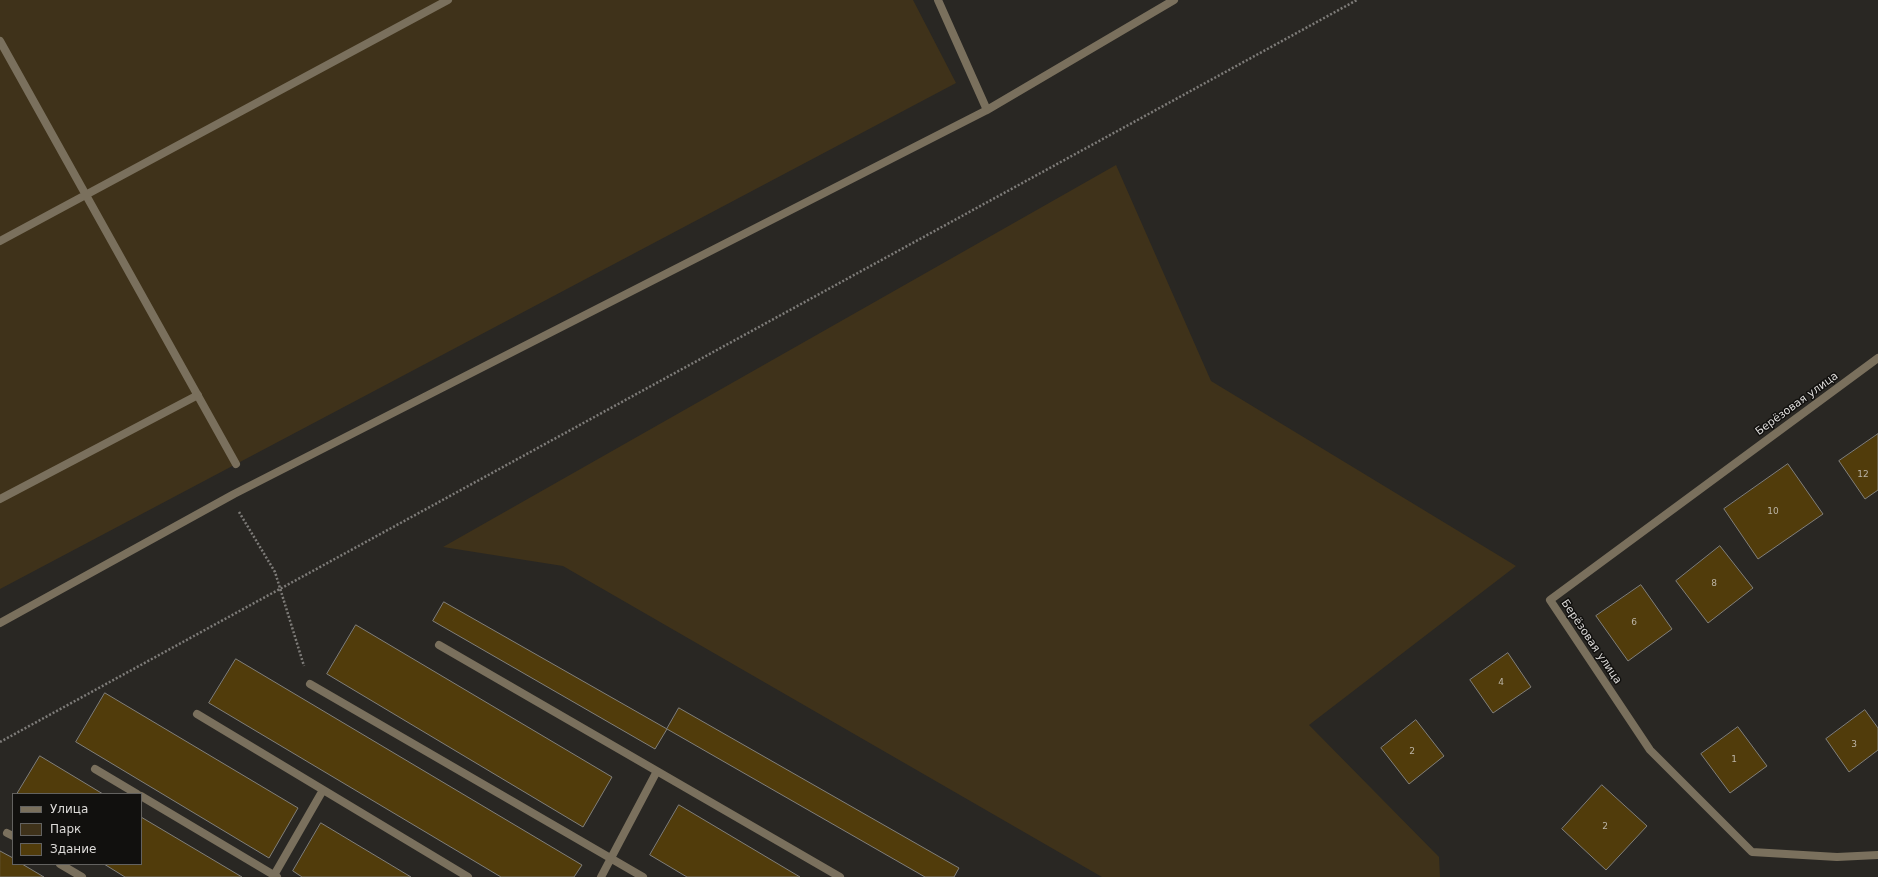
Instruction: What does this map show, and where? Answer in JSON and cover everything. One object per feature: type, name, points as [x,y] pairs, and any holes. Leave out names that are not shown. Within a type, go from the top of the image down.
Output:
[{"type":"street","points":[[0,241],[448,0]]},
{"type":"street","points":[[938,0],[987,110]]},
{"type":"street","points":[[0,623],[234,494],[987,110],[1174,0]]},
{"type":"street","points":[[0,41],[236,464]]},
{"type":"street","name":"Берёзовая улица","points":[[1878,358],[1550,600],[1650,750],[1752,852],[1837,857],[1878,855]]},
{"type":"street","points":[[0,499],[198,395]]},
{"type":"street","points":[[439,645],[840,877]]},
{"type":"street","points":[[310,684],[642,877]]},
{"type":"street","points":[[197,714],[468,877]]},
{"type":"street","points":[[95,769],[135,793]]},
{"type":"street","points":[[601,877],[657,771]]},
{"type":"street","points":[[142,797],[274,876],[323,790]]},
{"type":"street","points":[[62,865],[82,877]]},
{"type":"path","points":[[0,742],[1357,0]]},
{"type":"path","points":[[238,511],[275,572],[310,684]]},
{"type":"green space","points":[[0,0],[913,0],[956,83],[0,589]]},
{"type":"green space","points":[[1116,165],[1211,381],[1516,566],[1309,725],[1439,857],[1440,877],[1102,877],[563,566],[443,547]]},
{"type":"building","points":[[1878,434],[1878,490],[1865,499],[1839,461]]},
{"type":"building","points":[[1788,464],[1823,514],[1758,559],[1724,509]]},
{"type":"building","points":[[1720,546],[1753,588],[1708,623],[1676,581]]},
{"type":"building","points":[[1641,585],[1672,629],[1628,661],[1596,616]]},
{"type":"building","points":[[444,602],[667,729],[655,749],[433,621]]},
{"type":"building","points":[[356,625],[612,777],[583,827],[327,674]]},
{"type":"building","points":[[1508,653],[1531,687],[1493,713],[1470,680]]},
{"type":"building","points":[[236,659],[582,865],[574,877],[501,877],[209,703]]},
{"type":"building","points":[[105,693],[298,808],[269,858],[76,742]]},
{"type":"building","points":[[679,708],[959,868],[954,877],[925,877],[667,729]]},
{"type":"building","points":[[1865,710],[1878,728],[1878,750],[1849,772],[1826,739]]},
{"type":"building","points":[[1416,720],[1444,756],[1409,784],[1381,748]]},
{"type":"building","points":[[1738,727],[1767,766],[1730,793],[1701,754]]},
{"type":"building","points":[[40,756],[101,793],[18,793]]},
{"type":"building","points":[[1602,785],[1647,826],[1606,870],[1562,829]]},
{"type":"building","points":[[679,805],[800,877],[687,877],[650,855]]},
{"type":"building","points":[[142,818],[242,877],[125,877],[106,865],[142,865]]},
{"type":"building","points":[[321,823],[411,877],[302,877],[293,871]]},
{"type":"building","points":[[0,851],[12,857],[12,865],[24,865],[44,877],[0,877]]}]
